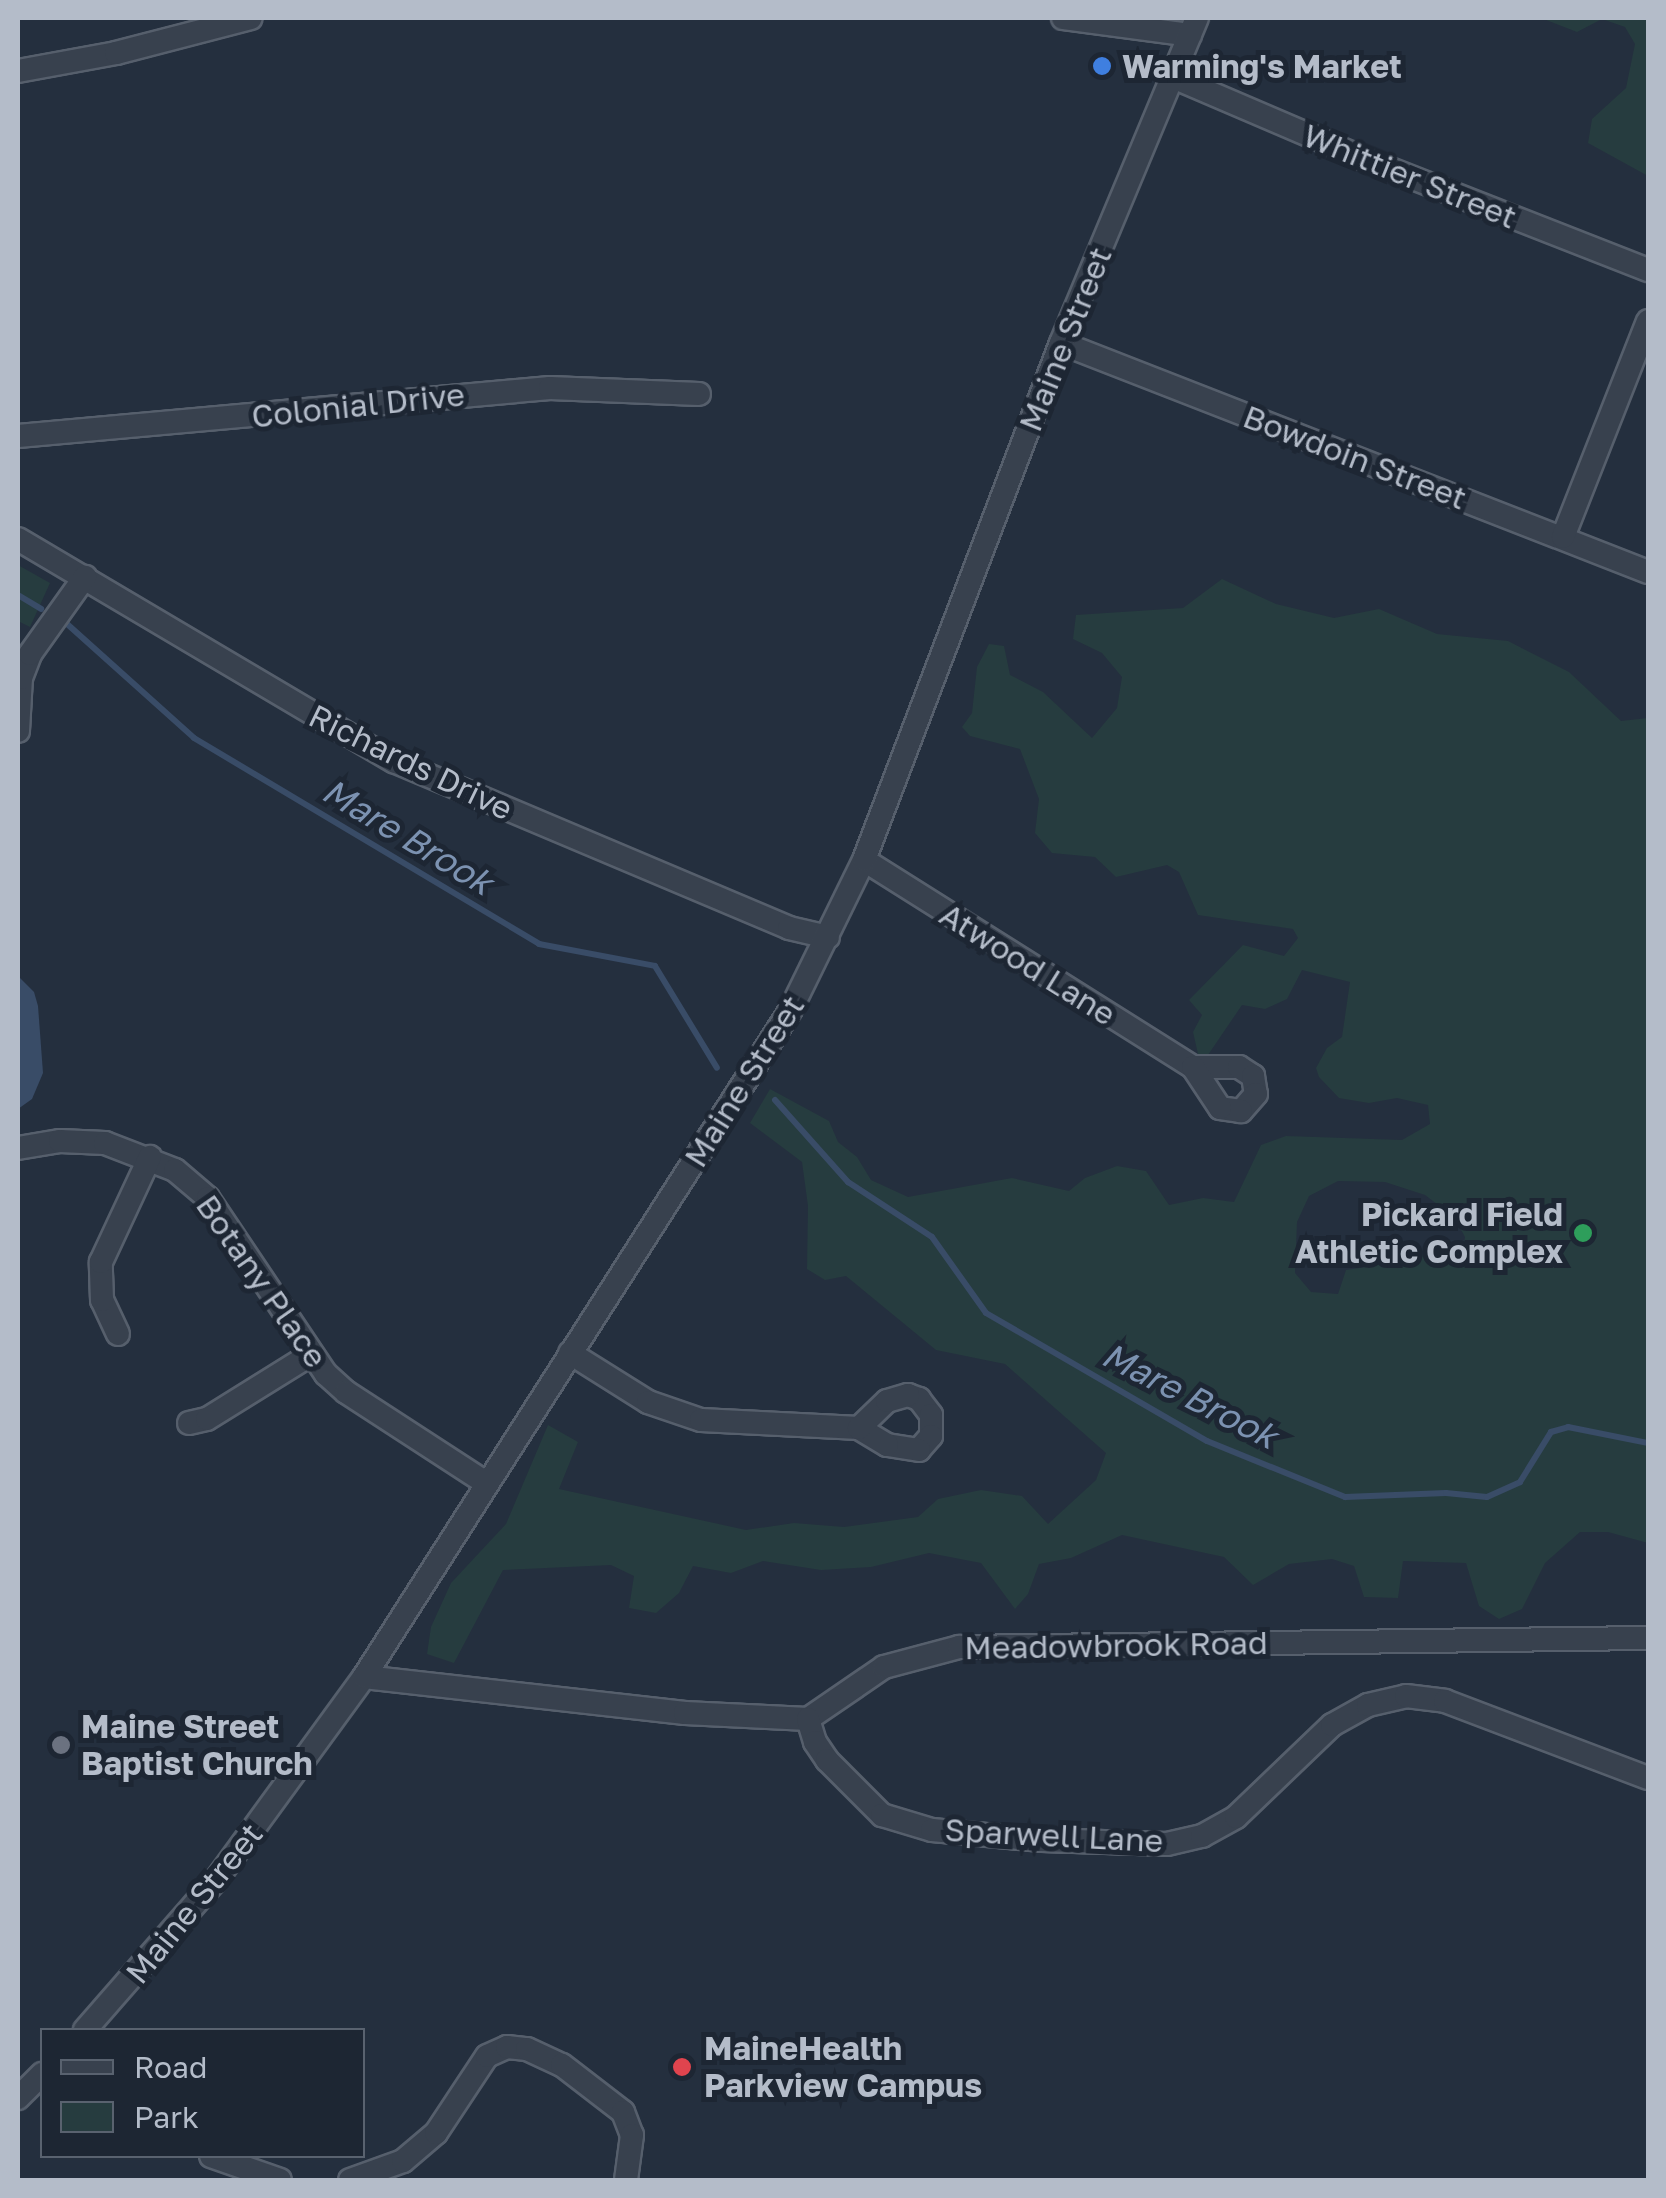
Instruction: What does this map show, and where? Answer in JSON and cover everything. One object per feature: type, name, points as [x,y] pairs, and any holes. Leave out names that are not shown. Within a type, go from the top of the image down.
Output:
[{"type":"street","points":[[18,71],[116,53],[251,18]]},
{"type":"street","points":[[1063,18],[1193,26]]},
{"type":"street","name":"Maine Street","points":[[87,2028],[159,1952],[216,1880],[364,1676],[790,1012],[864,860],[1061,343],[1193,26]]},
{"type":"street","name":"Whittier Street","points":[[1173,77],[1362,158],[1648,270]]},
{"type":"street","points":[[1564,537],[1648,321]]},
{"type":"street","name":"Bowdoin Street","points":[[1061,343],[1648,572]]},
{"type":"street","name":"Colonial Drive","points":[[18,436],[550,388],[699,394]]},
{"type":"street","name":"Richards Drive","points":[[18,538],[394,761],[789,928],[828,937]]},
{"type":"street","points":[[18,732],[21,678],[30,654],[85,578]]},
{"type":"street","name":"Atwood Lane","points":[[864,860],[1192,1067]]},
{"type":"street","name":"Botany Place","points":[[18,1148],[84,1141],[150,1157],[208,1198],[310,1355],[346,1392],[486,1483]]},
{"type":"street","points":[[118,1334],[102,1300],[102,1262],[150,1157]]},
{"type":"street","points":[[570,1353],[648,1402],[689,1417],[725,1424],[859,1428]]},
{"type":"street","points":[[188,1424],[207,1418],[310,1355]]},
{"type":"street","name":"Meadowbrook Road","points":[[808,1719],[884,1666],[959,1647],[1648,1638]]},
{"type":"street","points":[[364,1676],[685,1713],[808,1719]]},
{"type":"street","name":"Sparwell Lane","points":[[808,1719],[814,1742],[828,1760],[882,1814],[932,1830],[1042,1840],[1149,1844],[1202,1836],[1236,1818],[1332,1726],[1368,1706],[1406,1696],[1445,1701],[1648,1778]]},
{"type":"street","points":[[350,2180],[404,2161],[436,2133],[487,2056],[507,2047],[527,2049],[562,2065],[623,2112],[632,2134],[626,2180]]},
{"type":"street","points":[[19,2093],[40,2076]]},
{"type":"street","points":[[217,2158],[280,2180]]},
{"type":"green space","points":[[1541,18],[1648,18],[1648,176],[1588,143],[1592,119],[1626,88],[1635,44],[1625,27],[1602,19],[1577,32]]},
{"type":"green space","points":[[18,565],[50,583],[30,627],[18,621]]},
{"type":"green space","points":[[1222,579],[1276,604],[1334,618],[1379,609],[1437,634],[1508,641],[1569,672],[1621,721],[1648,718],[1648,1543],[1608,1532],[1580,1532],[1545,1563],[1522,1609],[1499,1619],[1479,1606],[1466,1563],[1403,1561],[1398,1598],[1364,1597],[1354,1566],[1332,1559],[1289,1564],[1253,1585],[1224,1557],[1122,1535],[1071,1558],[1039,1564],[1028,1594],[1015,1609],[981,1563],[929,1553],[871,1567],[821,1570],[763,1561],[731,1573],[693,1566],[679,1593],[656,1613],[629,1608],[634,1576],[611,1565],[503,1570],[454,1663],[427,1654],[431,1627],[451,1583],[506,1524],[548,1425],[578,1442],[559,1489],[746,1530],[794,1523],[844,1527],[918,1517],[938,1499],[981,1490],[1022,1496],[1048,1524],[1096,1480],[1106,1453],[1005,1364],[936,1350],[846,1276],[825,1280],[807,1269],[808,1206],[802,1162],[750,1123],[770,1089],[829,1121],[838,1142],[857,1157],[871,1180],[908,1197],[1012,1178],[1069,1191],[1085,1178],[1117,1166],[1146,1171],[1169,1205],[1203,1198],[1234,1202],[1261,1145],[1286,1136],[1402,1140],[1430,1124],[1428,1105],[1397,1098],[1369,1103],[1339,1098],[1319,1077],[1316,1068],[1327,1048],[1342,1037],[1350,982],[1302,970],[1287,999],[1265,1009],[1242,1005],[1208,1055],[1198,1054],[1193,1032],[1202,1015],[1189,1000],[1243,945],[1284,956],[1298,938],[1293,929],[1198,915],[1179,872],[1167,865],[1116,877],[1095,857],[1052,853],[1035,833],[1039,799],[1020,749],[970,736],[962,727],[972,713],[977,667],[989,644],[1004,646],[1010,675],[1043,692],[1092,738],[1117,708],[1122,677],[1102,653],[1073,639],[1076,615],[1183,608]],"holes":[[[1338,1181],[1385,1182],[1425,1195],[1454,1217],[1465,1237],[1462,1252],[1425,1255],[1389,1250],[1366,1267],[1346,1270],[1338,1294],[1311,1292],[1295,1273],[1297,1222],[1309,1196]]]},
{"type":"water","points":[[18,976],[34,992],[38,1006],[43,1073],[32,1099],[18,1109]]},
{"type":"waterway","name":"Mare Brook","points":[[18,595],[41,609]]},
{"type":"waterway","name":"Mare Brook","points":[[66,623],[194,738],[539,944],[655,966],[717,1068]]},
{"type":"waterway","name":"Mare Brook","points":[[775,1100],[848,1182],[932,1237],[986,1313],[1207,1441],[1345,1497],[1446,1493],[1487,1497],[1520,1482],[1551,1432],[1568,1427],[1648,1443]]},
{"type":"place","name":"Warming's Market","points":[[1102,66]]},
{"type":"place","name":"Pickard Field Athletic Complex","points":[[1583,1233]]},
{"type":"place","name":"Maine Street Baptist Church","points":[[61,1745]]},
{"type":"place","name":"MaineHealth Parkview Campus","points":[[682,2067]]}]
